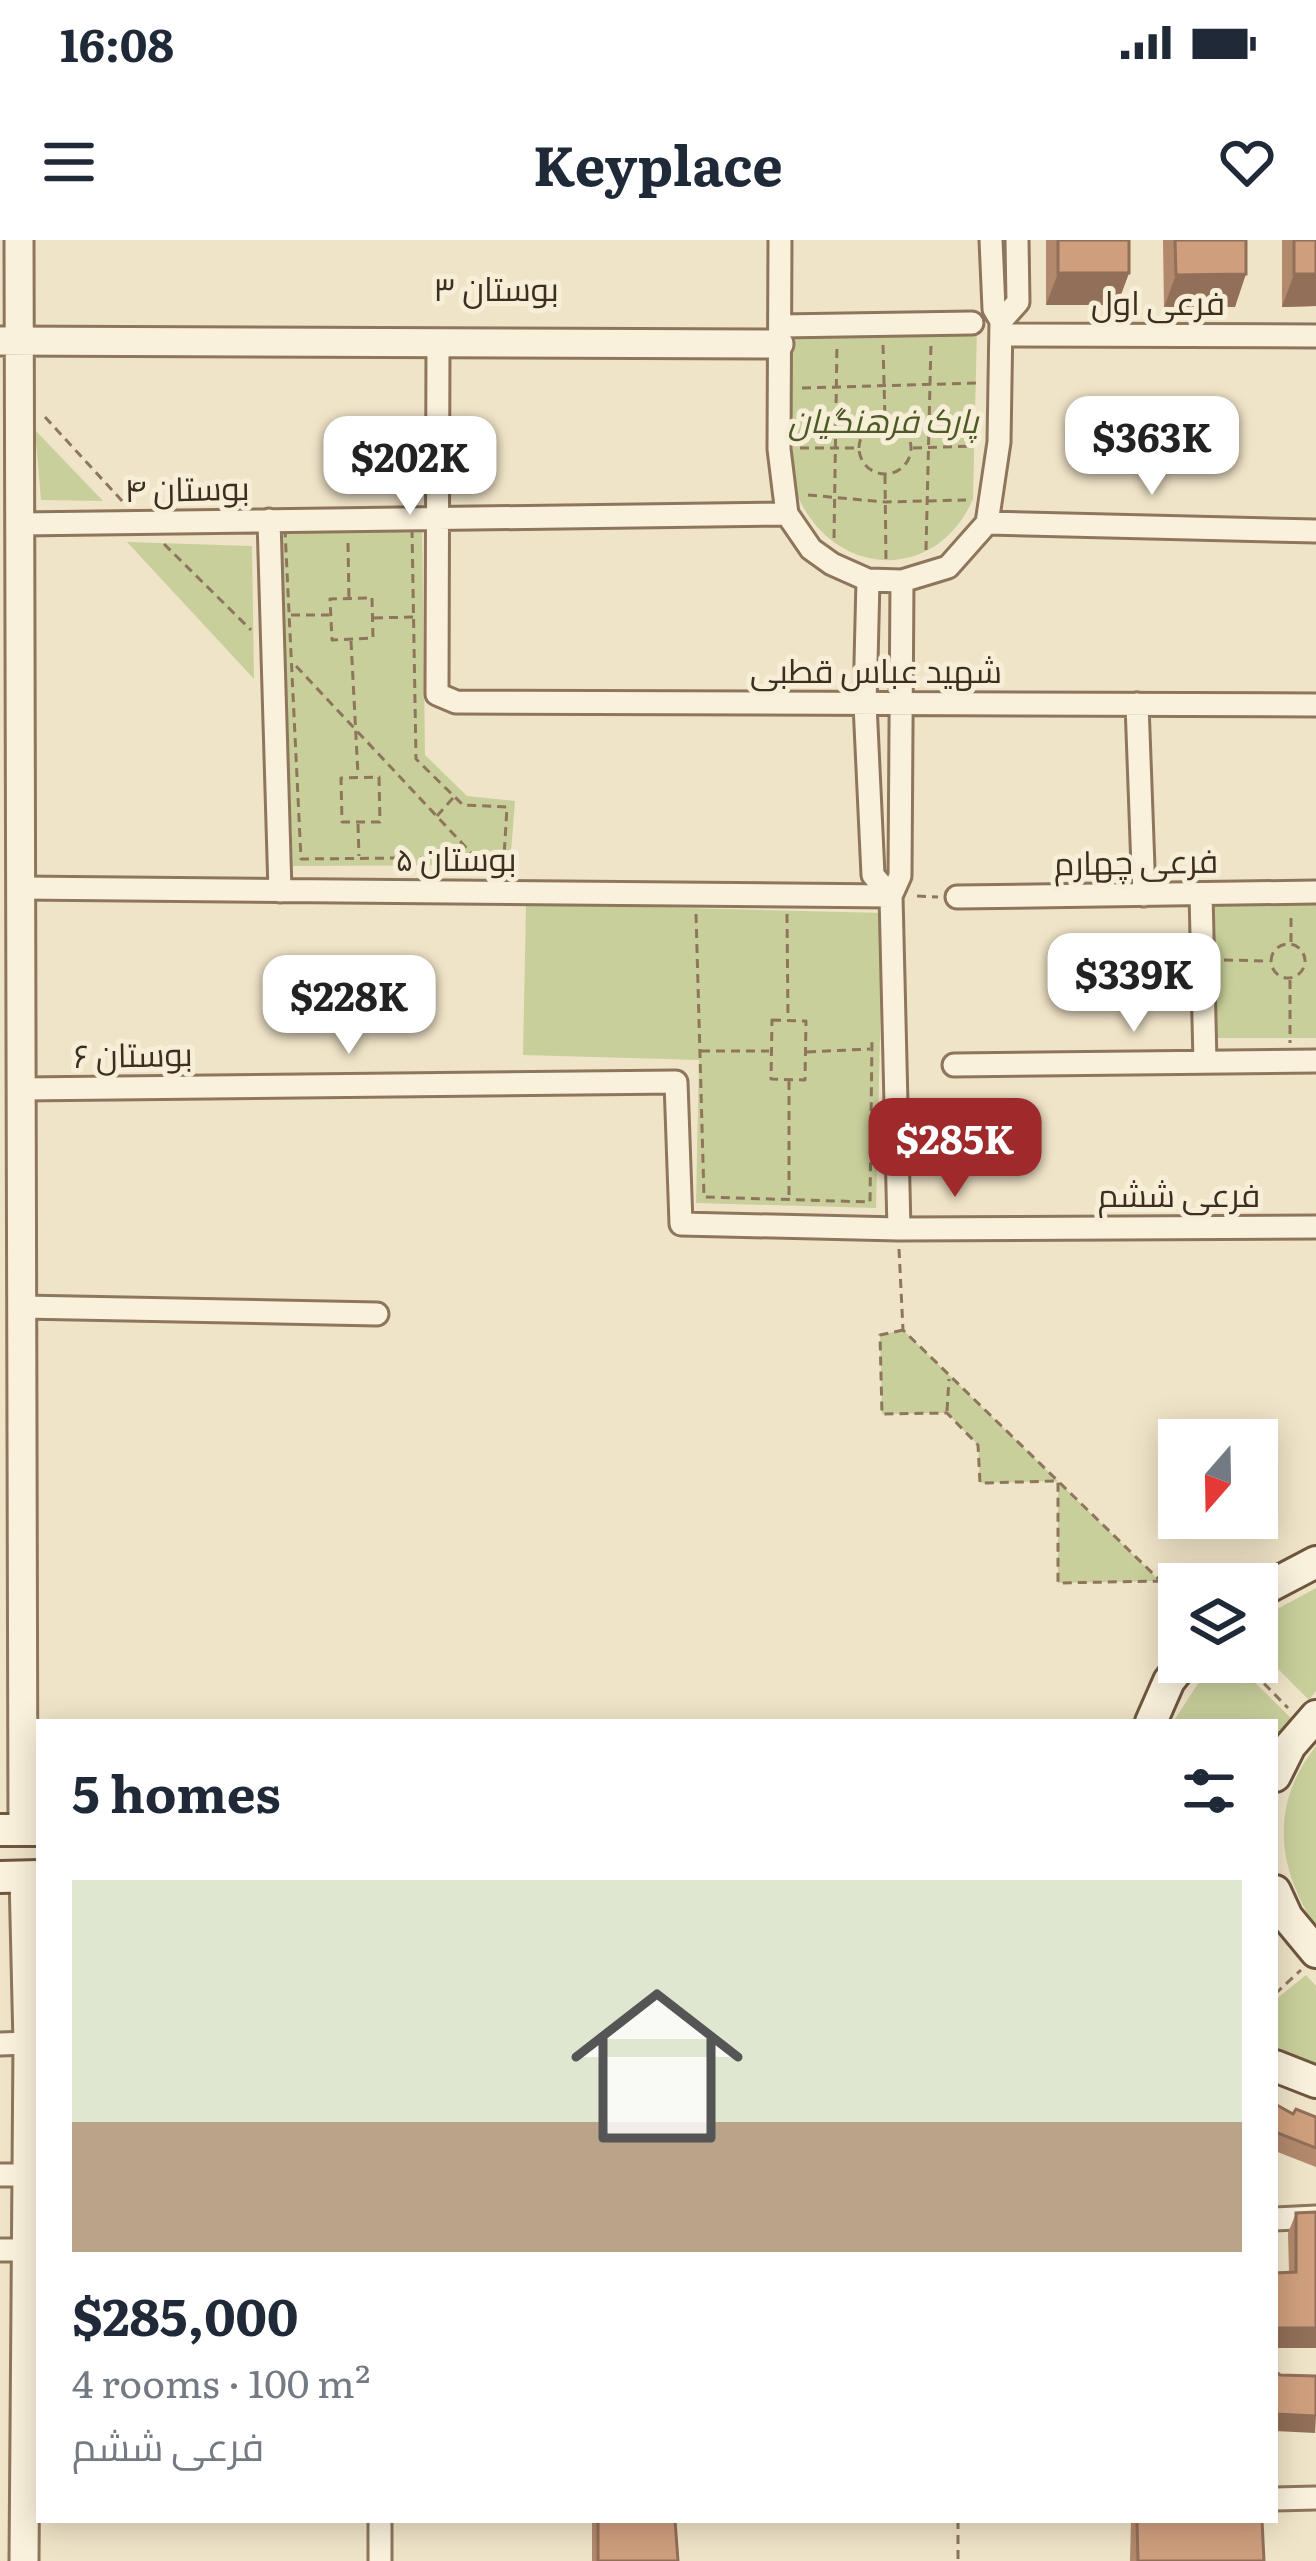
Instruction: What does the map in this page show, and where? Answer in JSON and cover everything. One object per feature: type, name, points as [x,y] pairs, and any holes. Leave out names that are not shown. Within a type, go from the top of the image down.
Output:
[{"type":"main road","points":[[1278,1582],[1316,1562]]},
{"type":"main road","points":[[1152,1719],[1168,1683]]},
{"type":"main road","points":[[1278,1769],[1311,1721]]},
{"type":"main road","points":[[1279,1906],[1309,1961]]},
{"type":"main road","points":[[1278,2067],[1316,2082]]},
{"type":"street","points":[[19,240],[10,477],[20,524],[10,651],[10,834],[21,888],[11,996],[22,1089],[21,1830]]},
{"type":"street","points":[[780,240],[779,449],[792,504],[811,549],[832,564],[868,580],[902,581],[948,567],[987,523],[999,442],[1001,328],[994,309],[991,240]]},
{"type":"street","points":[[1001,328],[1018,302],[1017,240]]},
{"type":"street","name":"بوستان ۳","points":[[13,335],[438,342],[779,335],[972,323]]},
{"type":"street","name":"فرعی اول","points":[[1001,328],[1316,336]]},
{"type":"street","name":"بوستان ۳","points":[[13,335],[779,335]]},
{"type":"street","points":[[437,616],[438,342]]},
{"type":"street","name":"بوستان ۴","points":[[20,524],[438,517],[792,504]]},
{"type":"street","points":[[269,520],[280,891]]},
{"type":"street","points":[[987,523],[1316,531]]},
{"type":"street","points":[[868,580],[865,704],[873,875],[891,896]]},
{"type":"street","points":[[898,1229],[891,896],[900,876],[902,581]]},
{"type":"street","name":"شهید عباس قطبی","points":[[437,616],[437,694],[456,702],[1316,705]]},
{"type":"street","points":[[1137,704],[1144,895]]},
{"type":"street","name":"بوستان ۵","points":[[21,888],[891,896]]},
{"type":"street","name":"فرعی چهارم","points":[[958,897],[1316,892]]},
{"type":"street","points":[[1202,894],[1205,1062]]},
{"type":"street","points":[[954,1066],[1316,1061]]},
{"type":"street","name":"فرعی ششم","points":[[676,1082],[681,1224],[898,1229],[1316,1227]]},
{"type":"street","name":"بوستان ۶","points":[[22,1089],[676,1082]]},
{"type":"street","points":[[22,1307],[377,1314]]},
{"type":"street","points":[[21,1876],[14,2043],[33,2074],[13,2175],[24,2561]]},
{"type":"street","points":[[1278,2219],[1316,2217]]},
{"type":"street","points":[[1278,2499],[1316,2498]]},
{"type":"street","points":[[380,2523],[380,2561]]},
{"type":"path","points":[[926,550],[931,329]]},
{"type":"path","points":[[883,330],[885,422]]},
{"type":"path","points":[[834,542],[837,332]]},
{"type":"path","points":[[793,388],[975,383]]},
{"type":"path","points":[[885,422],[900,427],[911,448],[905,465],[886,473],[865,464],[859,448],[869,426],[885,422]]},
{"type":"path","points":[[911,448],[974,446]]},
{"type":"path","points":[[793,448],[859,448]]},
{"type":"path","points":[[886,473],[886,561]]},
{"type":"path","points":[[792,504],[837,496],[930,503],[973,499]]},
{"type":"path","points":[[348,529],[349,599]]},
{"type":"path","points":[[348,529],[412,529],[416,759],[463,805],[507,807],[504,857],[301,859],[285,530],[348,529]]},
{"type":"path","points":[[372,598],[373,638],[332,640],[330,599],[349,599],[372,598]]},
{"type":"path","points":[[289,615],[331,614]]},
{"type":"path","points":[[372,618],[437,616]]},
{"type":"path","points":[[351,639],[358,777]]},
{"type":"path","points":[[291,662],[476,857]]},
{"type":"path","points":[[358,777],[379,777],[380,822],[342,822],[340,778],[358,777]]},
{"type":"path","points":[[436,816],[454,797]]},
{"type":"path","points":[[358,822],[359,858]]},
{"type":"path","points":[[891,896],[958,897]]},
{"type":"path","points":[[1291,902],[1291,944]]},
{"type":"path","points":[[696,909],[704,1197],[870,1202],[872,1027]]},
{"type":"path","points":[[787,911],[788,1020]]},
{"type":"path","points":[[1291,944],[1300,949],[1305,964],[1300,974],[1290,978],[1274,972],[1270,961],[1275,950],[1291,944]]},
{"type":"path","points":[[1211,960],[1270,961]]},
{"type":"path","points":[[1305,964],[1316,964]]},
{"type":"path","points":[[1290,978],[1290,1038]]},
{"type":"path","points":[[772,1020],[788,1020],[806,1021],[805,1080],[771,1079],[772,1020]]},
{"type":"path","points":[[806,1052],[872,1049]]},
{"type":"path","points":[[700,1052],[771,1051]]},
{"type":"path","points":[[789,1079],[789,1202]]},
{"type":"path","points":[[898,1229],[903,1330],[1158,1579]]},
{"type":"path","points":[[903,1330],[880,1335],[882,1414],[947,1413],[978,1445],[980,1483],[1058,1481]]},
{"type":"path","points":[[947,1413],[949,1375]]},
{"type":"path","points":[[1058,1481],[1058,1583],[1158,1581]]},
{"type":"path","points":[[1267,1683],[1311,1721]]},
{"type":"path","points":[[1278,1991],[1309,1961]]},
{"type":"path","points":[[958,2523],[958,2561]]},
{"type":"green space","name":"پارک فرهنگیان","points":[[977,328],[973,499],[956,527],[934,547],[883,560],[857,555],[833,541],[812,520],[793,480],[792,333]]},
{"type":"green space","points":[[35,430],[103,501],[41,500]]},
{"type":"green space","points":[[279,523],[422,524],[425,755],[467,796],[515,801],[510,865],[293,866]]},
{"type":"green space","points":[[127,542],[252,546],[254,679]]},
{"type":"green space","points":[[1211,902],[1316,902],[1316,1038],[1211,1038]]},
{"type":"green space","points":[[526,904],[883,913],[876,1208],[696,1203],[699,1060],[523,1055]]},
{"type":"green space","points":[[903,1330],[1058,1481],[980,1483],[978,1445],[947,1413],[882,1414],[880,1335]]},
{"type":"green space","points":[[1058,1481],[1158,1581],[1058,1583]]},
{"type":"green space","points":[[1316,1588],[1316,1691],[1309,1700],[1278,1669],[1278,1609]]},
{"type":"green space","points":[[1198,1683],[1255,1683],[1293,1720],[1278,1740],[1278,1719],[1175,1719]]},
{"type":"green space","points":[[1316,1746],[1316,1927],[1293,1882],[1284,1837],[1291,1791]]},
{"type":"green space","points":[[1306,1975],[1316,1986],[1316,2068],[1278,2052],[1278,1998]]},
{"type":"building","points":[[1058,240],[1129,240],[1129,273],[1058,273]]},
{"type":"building","points":[[1175,240],[1246,240],[1246,274],[1176,275]]},
{"type":"building","points":[[1294,240],[1316,240],[1316,274],[1294,274]]},
{"type":"building","points":[[1278,2106],[1293,2114],[1296,2109],[1316,2117],[1316,2148],[1278,2133]]},
{"type":"building","points":[[1316,2212],[1316,2328],[1278,2328],[1278,2273],[1296,2272],[1296,2213]]},
{"type":"building","points":[[1278,2373],[1316,2376],[1316,2416],[1278,2414]]},
{"type":"building","points":[[598,2523],[675,2523],[678,2561],[598,2561]]},
{"type":"building","points":[[1137,2523],[1262,2523],[1264,2561],[1138,2561]]}]
